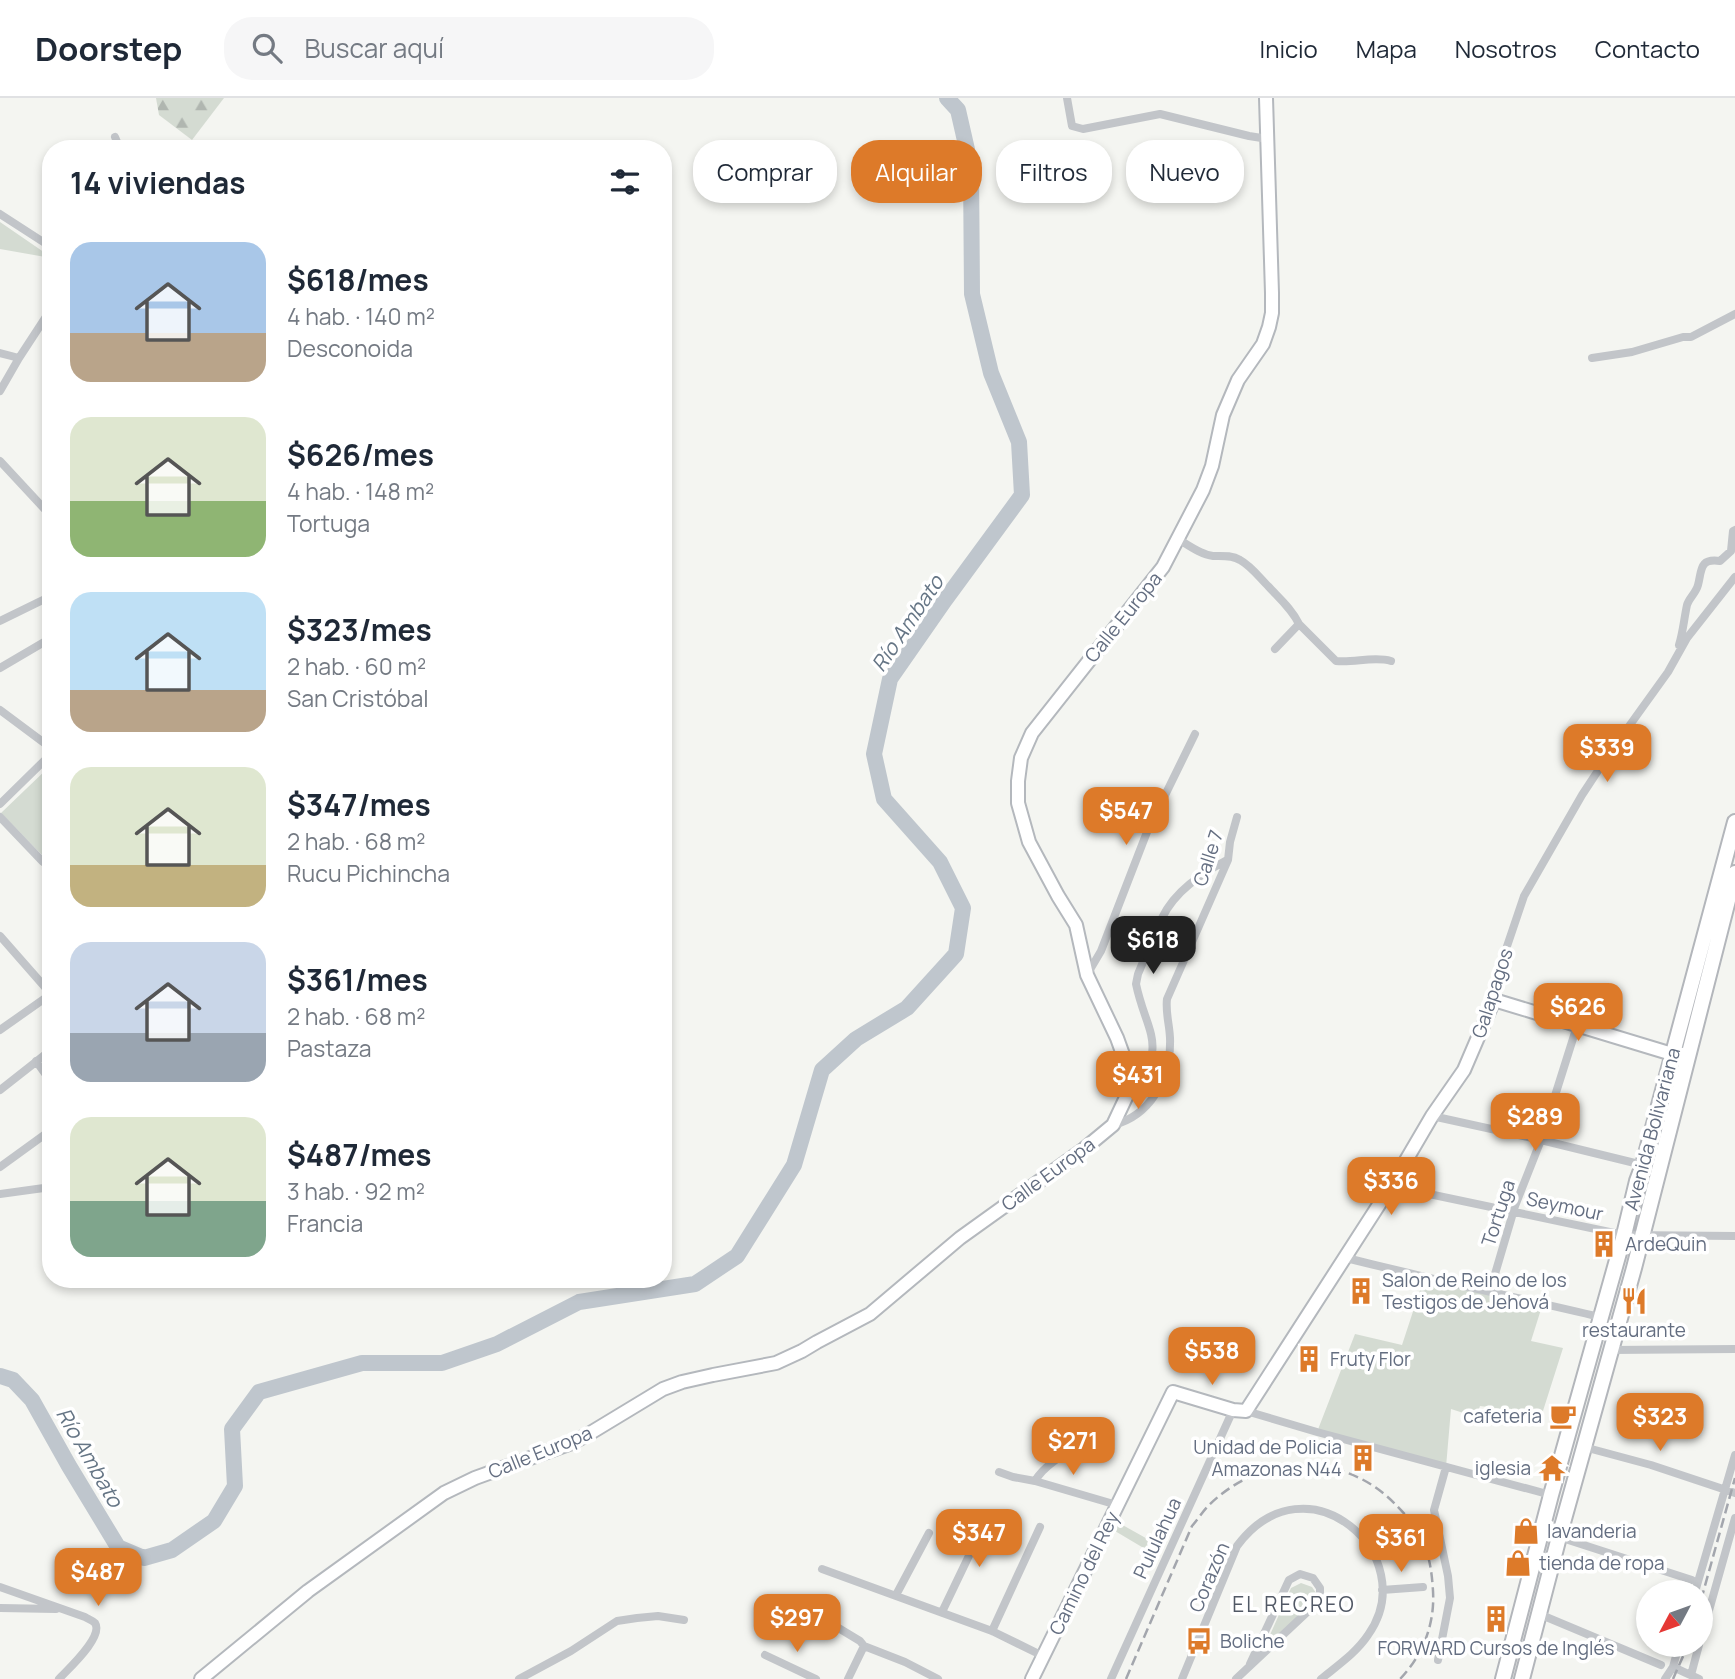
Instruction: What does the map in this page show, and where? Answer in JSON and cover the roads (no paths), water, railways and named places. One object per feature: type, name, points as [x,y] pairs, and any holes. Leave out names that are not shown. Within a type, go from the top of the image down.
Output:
[{"type":"main road","name":"Avenida Bolivariana","points":[[1503,1679],[1520,1606],[1624,1235],[1735,822]]},
{"type":"main road","name":"Avenida Bolivariana","points":[[1522,1679],[1643,1236],[1735,873]]},
{"type":"street","points":[[1067,98],[1072,125],[1077,128],[1160,114],[1268,139]]},
{"type":"street","name":"Calle Europa","points":[[201,1679],[308,1591],[444,1493],[475,1478],[569,1444],[663,1389],[682,1382],[776,1363],[870,1314],[960,1238],[1114,1125],[1129,1091],[1126,1063],[1087,975],[1076,925],[1029,842],[1018,803],[1021,758],[1032,733],[1163,567],[1203,490],[1212,466],[1223,415],[1238,380],[1263,344],[1272,313],[1266,98]]},
{"type":"street","points":[[0,214],[42,241]]},
{"type":"street","points":[[1592,358],[1632,352],[1690,337],[1735,314]]},
{"type":"street","points":[[0,391],[42,323]]},
{"type":"street","points":[[0,353],[19,358]]},
{"type":"street","points":[[0,461],[42,506]]},
{"type":"street","points":[[1678,655],[1688,602],[1697,589],[1698,576],[1703,565],[1711,560],[1720,561],[1731,551],[1735,530]]},
{"type":"street","points":[[1178,539],[1204,554],[1239,559],[1252,569],[1295,615],[1299,624],[1336,661],[1391,661]]},
{"type":"street","name":"Galapagos","points":[[1240,1411],[1346,1258],[1432,1116],[1464,1070],[1493,1000],[1500,967],[1524,896],[1582,795],[1668,672],[1687,638],[1735,577]]},
{"type":"street","points":[[0,621],[42,600]]},
{"type":"street","points":[[1275,649],[1299,624]]},
{"type":"street","points":[[0,668],[42,643]]},
{"type":"street","points":[[0,710],[42,741]]},
{"type":"street","points":[[1087,975],[1101,951],[1147,832],[1195,734]]},
{"type":"street","points":[[0,804],[42,763]]},
{"type":"street","points":[[0,817],[42,861]]},
{"type":"street","name":"Calle 7","points":[[1114,1125],[1123,1123],[1144,1109],[1158,1091],[1169,1066],[1171,1041],[1167,999],[1228,860],[1237,817]]},
{"type":"street","points":[[1129,1091],[1149,1065],[1154,1046],[1136,984],[1162,916],[1181,892],[1203,874],[1228,860]]},
{"type":"street","points":[[0,936],[42,984]]},
{"type":"street","points":[[0,1030],[42,1000]]},
{"type":"street","points":[[1493,1000],[1672,1054],[1690,1054]]},
{"type":"street","name":"Tortuga","points":[[1490,1291],[1577,1026]]},
{"type":"street","points":[[0,1090],[42,1057]]},
{"type":"street","points":[[36,1062],[42,1070]]},
{"type":"street","points":[[1432,1116],[1643,1165]]},
{"type":"street","points":[[0,1167],[42,1137]]},
{"type":"street","name":"Seymour","points":[[1391,1186],[1624,1235],[1735,1236]]},
{"type":"street","points":[[0,1194],[42,1188]]},
{"type":"street","points":[[1346,1258],[1600,1317]]},
{"type":"street","points":[[1610,1350],[1735,1349]]},
{"type":"street","name":"Camino del Rey","points":[[1032,1679],[1173,1392],[1240,1411]]},
{"type":"street","points":[[1240,1411],[1551,1495]]},
{"type":"street","name":"Pululahua","points":[[1111,1679],[1240,1411]]},
{"type":"street","points":[[1035,1481],[1059,1458],[1089,1440]]},
{"type":"street","points":[[1584,1447],[1651,1465],[1735,1493]]},
{"type":"street","points":[[1699,1580],[1735,1455]]},
{"type":"street","points":[[1438,1660],[1450,1598],[1434,1510],[1446,1467]]},
{"type":"street","points":[[999,1472],[1117,1505]]},
{"type":"street","name":"Corazón","points":[[1182,1679],[1237,1546],[1246,1535],[1272,1516],[1305,1508],[1340,1518],[1366,1540],[1381,1571],[1380,1612],[1369,1634],[1353,1652],[1321,1679]]},
{"type":"street","points":[[942,1612],[989,1514]]},
{"type":"street","points":[[1713,1596],[1735,1518]]},
{"type":"street","points":[[992,1631],[1040,1527]]},
{"type":"street","points":[[896,1595],[929,1532]]},
{"type":"street","points":[[1559,1537],[1692,1580]]},
{"type":"street","points":[[822,1569],[992,1631],[1043,1656]]},
{"type":"street","points":[[1236,1679],[1320,1600],[1320,1588],[1312,1577],[1300,1574],[1289,1580],[1250,1664]]},
{"type":"street","points":[[0,1587],[85,1617],[94,1623],[97,1630],[94,1639],[59,1679]]},
{"type":"street","points":[[1382,1590],[1423,1587]]},
{"type":"street","points":[[802,1606],[864,1646],[938,1679]]},
{"type":"street","points":[[0,1608],[66,1610]]},
{"type":"street","points":[[1539,1614],[1661,1665]]},
{"type":"street","points":[[519,1679],[571,1651],[617,1621],[658,1616],[684,1620]]},
{"type":"street","points":[[848,1679],[864,1646]]},
{"type":"street","points":[[765,1655],[816,1679]]},
{"type":"street","points":[[1665,1679],[1676,1657]]},
{"type":"street","points":[[1673,1667],[1695,1677],[1698,1657]]},
{"type":"waterway","name":"Río Ambato","points":[[672,1288],[695,1284],[737,1256],[794,1165],[822,1070],[856,1039],[907,1008],[956,954],[963,908],[940,862],[884,799],[874,754],[890,679],[1022,495],[1019,442],[991,373],[972,294],[971,167],[958,110],[947,98]]},
{"type":"waterway","name":"Río Ambato","points":[[0,1376],[13,1380],[32,1400],[118,1547],[144,1558],[172,1550],[214,1521],[235,1486],[232,1429],[259,1392],[362,1363],[442,1363],[497,1344],[579,1302],[669,1288]]},
{"type":"railway","points":[[1126,1679],[1192,1526],[1209,1505],[1230,1488],[1253,1475],[1303,1465],[1353,1475],[1375,1487],[1396,1505],[1422,1538],[1431,1573],[1432,1615],[1421,1649],[1400,1679]]},
{"type":"railway","points":[[1707,1580],[1735,1478]]},
{"type":"railway","points":[[1673,1679],[1683,1657]]},
{"type":"place","name":"ArdeQuin","points":[[1604,1244]]},
{"type":"place","name":"Salon de Reino de los Testigos de Jehová","points":[[1361,1291]]},
{"type":"place","name":"restaurante","points":[[1634,1301]]},
{"type":"place","name":"Fruty Flor","points":[[1309,1359]]},
{"type":"place","name":"cafeteria","points":[[1563,1416]]},
{"type":"place","name":"Unidad de Policia Amazonas N44","points":[[1363,1458]]},
{"type":"place","name":"iglesia","points":[[1552,1468]]},
{"type":"place","name":"lavanderia","points":[[1526,1531]]},
{"type":"place","name":"tienda de ropa","points":[[1518,1563]]},
{"type":"place","name":"FORWARD Cursos de Inglés","points":[[1496,1619]]},
{"type":"place","name":"Boliche","points":[[1199,1641]]},
{"type":"district","name":"EL RECREO","points":[[1294,1604]]}]
